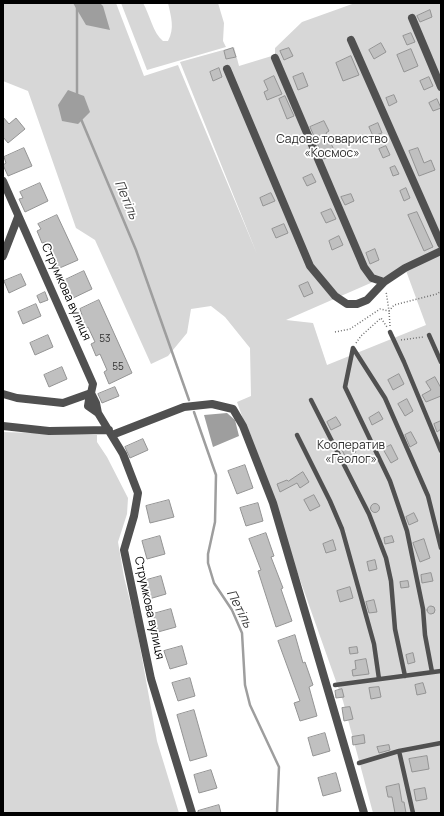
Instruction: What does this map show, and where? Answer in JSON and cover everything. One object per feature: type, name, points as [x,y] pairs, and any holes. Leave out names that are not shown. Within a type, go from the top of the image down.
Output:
[{"type":"street","points":[[412,18],[441,87]]},
{"type":"street","points":[[351,40],[441,244]]},
{"type":"street","points":[[275,58],[334,193],[364,267],[372,278],[384,282]]},
{"type":"street","points":[[228,69],[310,266],[335,296],[347,304],[357,304],[367,300],[384,282],[405,268],[441,251]]},
{"type":"street","name":"Струмкова вулиця","points":[[3,181],[93,384],[90,393],[96,403],[98,413],[124,454],[138,493],[134,516],[124,550],[151,679],[192,813]]},
{"type":"street","points":[[3,256],[18,217]]},
{"type":"street","points":[[3,394],[17,398],[62,403],[90,393]]},
{"type":"street","points":[[3,426],[49,431],[110,433],[184,407],[212,404],[233,409],[244,426],[273,503],[364,813]]},
{"type":"lane","points":[[390,332],[441,451]]},
{"type":"lane","points":[[429,335],[441,362]]},
{"type":"lane","points":[[432,672],[425,635],[423,609],[407,531],[390,481],[345,387],[353,348],[385,398],[428,496],[441,548]]},
{"type":"lane","points":[[311,400],[369,514],[386,558],[392,581],[395,629],[405,676]]},
{"type":"lane","points":[[297,435],[330,501],[342,529],[374,644],[379,679]]},
{"type":"lane","points":[[335,684],[441,671]]},
{"type":"lane","points":[[359,763],[399,751],[441,742]]},
{"type":"lane","points":[[399,751],[413,813]]},
{"type":"path","points":[[384,282],[389,311],[390,332]]},
{"type":"path","points":[[389,311],[394,305],[437,294],[441,291]]},
{"type":"path","points":[[335,332],[350,329],[380,309],[389,311]]},
{"type":"green space","points":[[3,3],[116,3],[144,76],[178,65],[257,254],[180,62],[234,47],[239,66],[275,55],[275,48],[302,22],[355,3],[441,3],[441,813],[373,813],[343,701],[237,402],[251,396],[250,348],[225,317],[211,306],[191,309],[187,333],[168,356],[151,364],[95,240],[76,228],[28,91],[3,81]],"holes":[[[405,268],[426,325],[327,365],[313,323],[286,320]]]},
{"type":"green space","points":[[121,3],[143,3],[154,29],[163,41],[168,41],[172,27],[168,3],[218,3],[224,23],[223,41],[226,47],[147,70]]},
{"type":"green space","points":[[3,432],[97,435],[97,442],[107,457],[128,498],[127,514],[118,542],[124,577],[136,625],[157,741],[179,813],[3,813]]},
{"type":"shaded area","points":[[73,3],[100,3],[103,6],[110,30],[86,25]]},
{"type":"shaded area","points":[[68,90],[84,96],[90,112],[78,124],[62,121],[58,105]]},
{"type":"shaded area","points":[[227,413],[235,420],[239,436],[213,447],[204,415]]},
{"type":"building","points":[[430,10],[432,17],[420,22],[417,16]]},
{"type":"building","points":[[411,33],[415,42],[407,45],[403,36]]},
{"type":"building","points":[[381,43],[386,52],[374,59],[369,50]]},
{"type":"building","points":[[233,48],[236,57],[226,59],[224,51]]},
{"type":"building","points":[[289,48],[293,56],[284,60],[280,51]]},
{"type":"building","points":[[411,49],[418,66],[404,72],[397,55]]},
{"type":"building","points":[[351,56],[359,75],[343,81],[336,63]]},
{"type":"building","points":[[219,68],[222,77],[213,81],[210,72]]},
{"type":"building","points":[[303,73],[308,86],[298,90],[293,77]]},
{"type":"building","points":[[274,76],[282,94],[267,100],[264,92],[268,90],[264,81]]},
{"type":"building","points":[[429,77],[433,86],[424,90],[420,81]]},
{"type":"building","points":[[394,95],[397,102],[389,106],[386,98]]},
{"type":"building","points":[[285,96],[294,116],[287,119],[279,99]]},
{"type":"building","points":[[437,99],[441,108],[433,111],[429,103]]},
{"type":"building","points":[[3,117],[9,124],[16,118],[25,129],[8,143],[3,137]]},
{"type":"building","points":[[324,121],[329,131],[326,133],[336,154],[324,159],[310,127]]},
{"type":"building","points":[[378,123],[382,133],[373,136],[369,127]]},
{"type":"building","points":[[386,146],[390,155],[383,158],[379,149]]},
{"type":"building","points":[[24,148],[32,166],[8,176],[3,165],[6,163],[4,157]]},
{"type":"building","points":[[418,148],[424,163],[431,160],[435,170],[419,176],[409,151]]},
{"type":"building","points":[[395,166],[399,174],[393,176],[390,168]]},
{"type":"building","points":[[312,174],[316,182],[307,186],[303,178]]},
{"type":"building","points":[[40,183],[48,201],[25,212],[19,199],[23,198],[20,192]]},
{"type":"building","points":[[406,188],[410,198],[404,201],[400,191]]},
{"type":"building","points":[[271,193],[275,201],[263,206],[260,198]]},
{"type":"building","points":[[351,194],[354,201],[345,205],[341,197]]},
{"type":"building","points":[[331,209],[336,219],[326,223],[321,213]]},
{"type":"building","points":[[417,212],[433,247],[424,251],[408,215]]},
{"type":"building","points":[[57,215],[78,260],[55,270],[49,258],[53,257],[46,242],[42,243],[37,231],[41,229],[38,224]]},
{"type":"building","points":[[284,224],[288,233],[276,238],[272,229]]},
{"type":"building","points":[[339,236],[343,245],[332,250],[329,241]]},
{"type":"building","points":[[375,249],[379,260],[370,264],[366,253]]},
{"type":"building","points":[[84,271],[92,289],[69,300],[64,288],[67,286],[65,280]]},
{"type":"building","points":[[21,274],[26,285],[9,293],[4,281]]},
{"type":"building","points":[[308,282],[313,293],[304,297],[299,286]]},
{"type":"building","points":[[45,292],[48,300],[40,303],[37,296]]},
{"type":"building","points":[[99,300],[132,373],[109,384],[104,372],[107,370],[100,354],[96,356],[91,344],[95,342],[88,327],[84,329],[78,316],[82,315],[80,309]]},
{"type":"building","points":[[36,304],[41,316],[23,324],[18,312]]},
{"type":"building","points":[[48,335],[53,347],[35,355],[30,343]]},
{"type":"building","points":[[62,367],[67,379],[49,387],[44,375]]},
{"type":"building","points":[[399,374],[404,384],[393,390],[388,380]]},
{"type":"building","points":[[435,377],[441,388],[441,396],[426,402],[422,395],[431,390],[426,382]]},
{"type":"building","points":[[115,387],[119,396],[102,403],[98,394]]},
{"type":"building","points":[[407,399],[413,411],[405,416],[398,404]]},
{"type":"building","points":[[379,412],[383,419],[372,425],[369,418]]},
{"type":"building","points":[[336,417],[341,425],[331,430],[327,422]]},
{"type":"building","points":[[441,421],[441,429],[437,432],[434,424]]},
{"type":"building","points":[[411,432],[417,443],[410,447],[405,435]]},
{"type":"building","points":[[143,439],[148,450],[130,458],[125,447]]},
{"type":"building","points":[[352,445],[356,452],[346,458],[342,450]]},
{"type":"building","points":[[391,445],[398,459],[391,463],[383,449]]},
{"type":"building","points":[[245,465],[253,488],[237,494],[228,471]]},
{"type":"building","points":[[303,472],[309,482],[300,488],[297,483],[280,492],[277,484],[287,480],[288,481]]},
{"type":"building","points":[[314,495],[320,506],[310,511],[304,500]]},
{"type":"building","points":[[169,500],[174,517],[150,523],[146,506]]},
{"type":"building","points":[[258,503],[263,521],[246,526],[240,508]]},
{"type":"building","points":[[375,503],[380,508],[375,513],[370,508]]},
{"type":"building","points":[[414,513],[418,521],[409,525],[406,517]]},
{"type":"building","points":[[266,533],[274,556],[271,557],[283,588],[281,589],[292,621],[276,627],[258,571],[261,570],[249,539]]},
{"type":"building","points":[[160,536],[165,554],[147,559],[142,541]]},
{"type":"building","points":[[392,536],[394,542],[385,544],[384,538]]},
{"type":"building","points":[[424,539],[430,558],[420,562],[413,543]]},
{"type":"building","points":[[333,540],[336,550],[326,553],[323,544]]},
{"type":"building","points":[[375,560],[377,569],[369,571],[367,562]]},
{"type":"building","points":[[431,573],[433,581],[422,583],[421,575]]},
{"type":"building","points":[[161,576],[166,594],[149,599],[143,581]]},
{"type":"building","points":[[408,581],[409,587],[401,588],[400,582]]},
{"type":"building","points":[[350,587],[353,598],[340,602],[337,591]]},
{"type":"building","points":[[374,600],[377,612],[369,613],[366,602]]},
{"type":"building","points":[[429,606],[433,606],[435,610],[433,614],[429,614],[427,612],[427,608]]},
{"type":"building","points":[[171,609],[176,627],[158,632],[153,614]]},
{"type":"building","points":[[295,635],[303,663],[305,662],[313,685],[309,687],[317,716],[300,721],[294,703],[300,701],[278,641]]},
{"type":"building","points":[[182,646],[187,664],[170,669],[164,651]]},
{"type":"building","points":[[357,647],[358,653],[350,654],[349,648]]},
{"type":"building","points":[[413,653],[415,662],[408,664],[406,655]]},
{"type":"building","points":[[366,659],[369,674],[353,676],[352,670],[356,669],[355,661]]},
{"type":"building","points":[[190,678],[195,696],[178,701],[172,683]]},
{"type":"building","points":[[423,683],[426,693],[417,695],[415,685]]},
{"type":"building","points":[[379,687],[381,697],[371,699],[369,688]]},
{"type":"building","points":[[342,689],[344,697],[336,698],[335,691]]},
{"type":"building","points":[[350,707],[353,719],[344,721],[342,708]]},
{"type":"building","points":[[194,710],[207,756],[190,761],[177,715]]},
{"type":"building","points":[[325,733],[330,751],[313,756],[308,738]]},
{"type":"building","points":[[364,735],[365,743],[353,745],[352,737]]},
{"type":"building","points":[[389,745],[390,750],[379,753],[377,747]]},
{"type":"building","points":[[427,756],[429,769],[412,772],[409,759]]},
{"type":"building","points":[[211,770],[217,788],[199,793],[194,775]]},
{"type":"building","points":[[336,773],[341,791],[323,796],[318,778]]},
{"type":"building","points":[[399,784],[402,802],[404,802],[406,813],[395,813],[392,797],[388,797],[386,787]]},
{"type":"building","points":[[425,788],[427,799],[416,801],[414,790]]},
{"type":"building","points":[[219,805],[221,813],[198,813],[198,811]]},
{"type":"waterway","name":"Петіль","points":[[77,3],[77,94]]},
{"type":"waterway","name":"Петіль","points":[[81,119],[136,250],[189,400]]},
{"type":"waterway","name":"Петіль","points":[[194,412],[216,475],[215,522],[208,554],[208,563],[214,583],[232,610],[242,633],[245,685],[250,705],[279,767],[277,813]]},
{"type":"park label","name":"Садове товариство «Космос»","points":[[332,147]]},
{"type":"park label","name":"Кооператив «Геолог»","points":[[351,453]]}]
